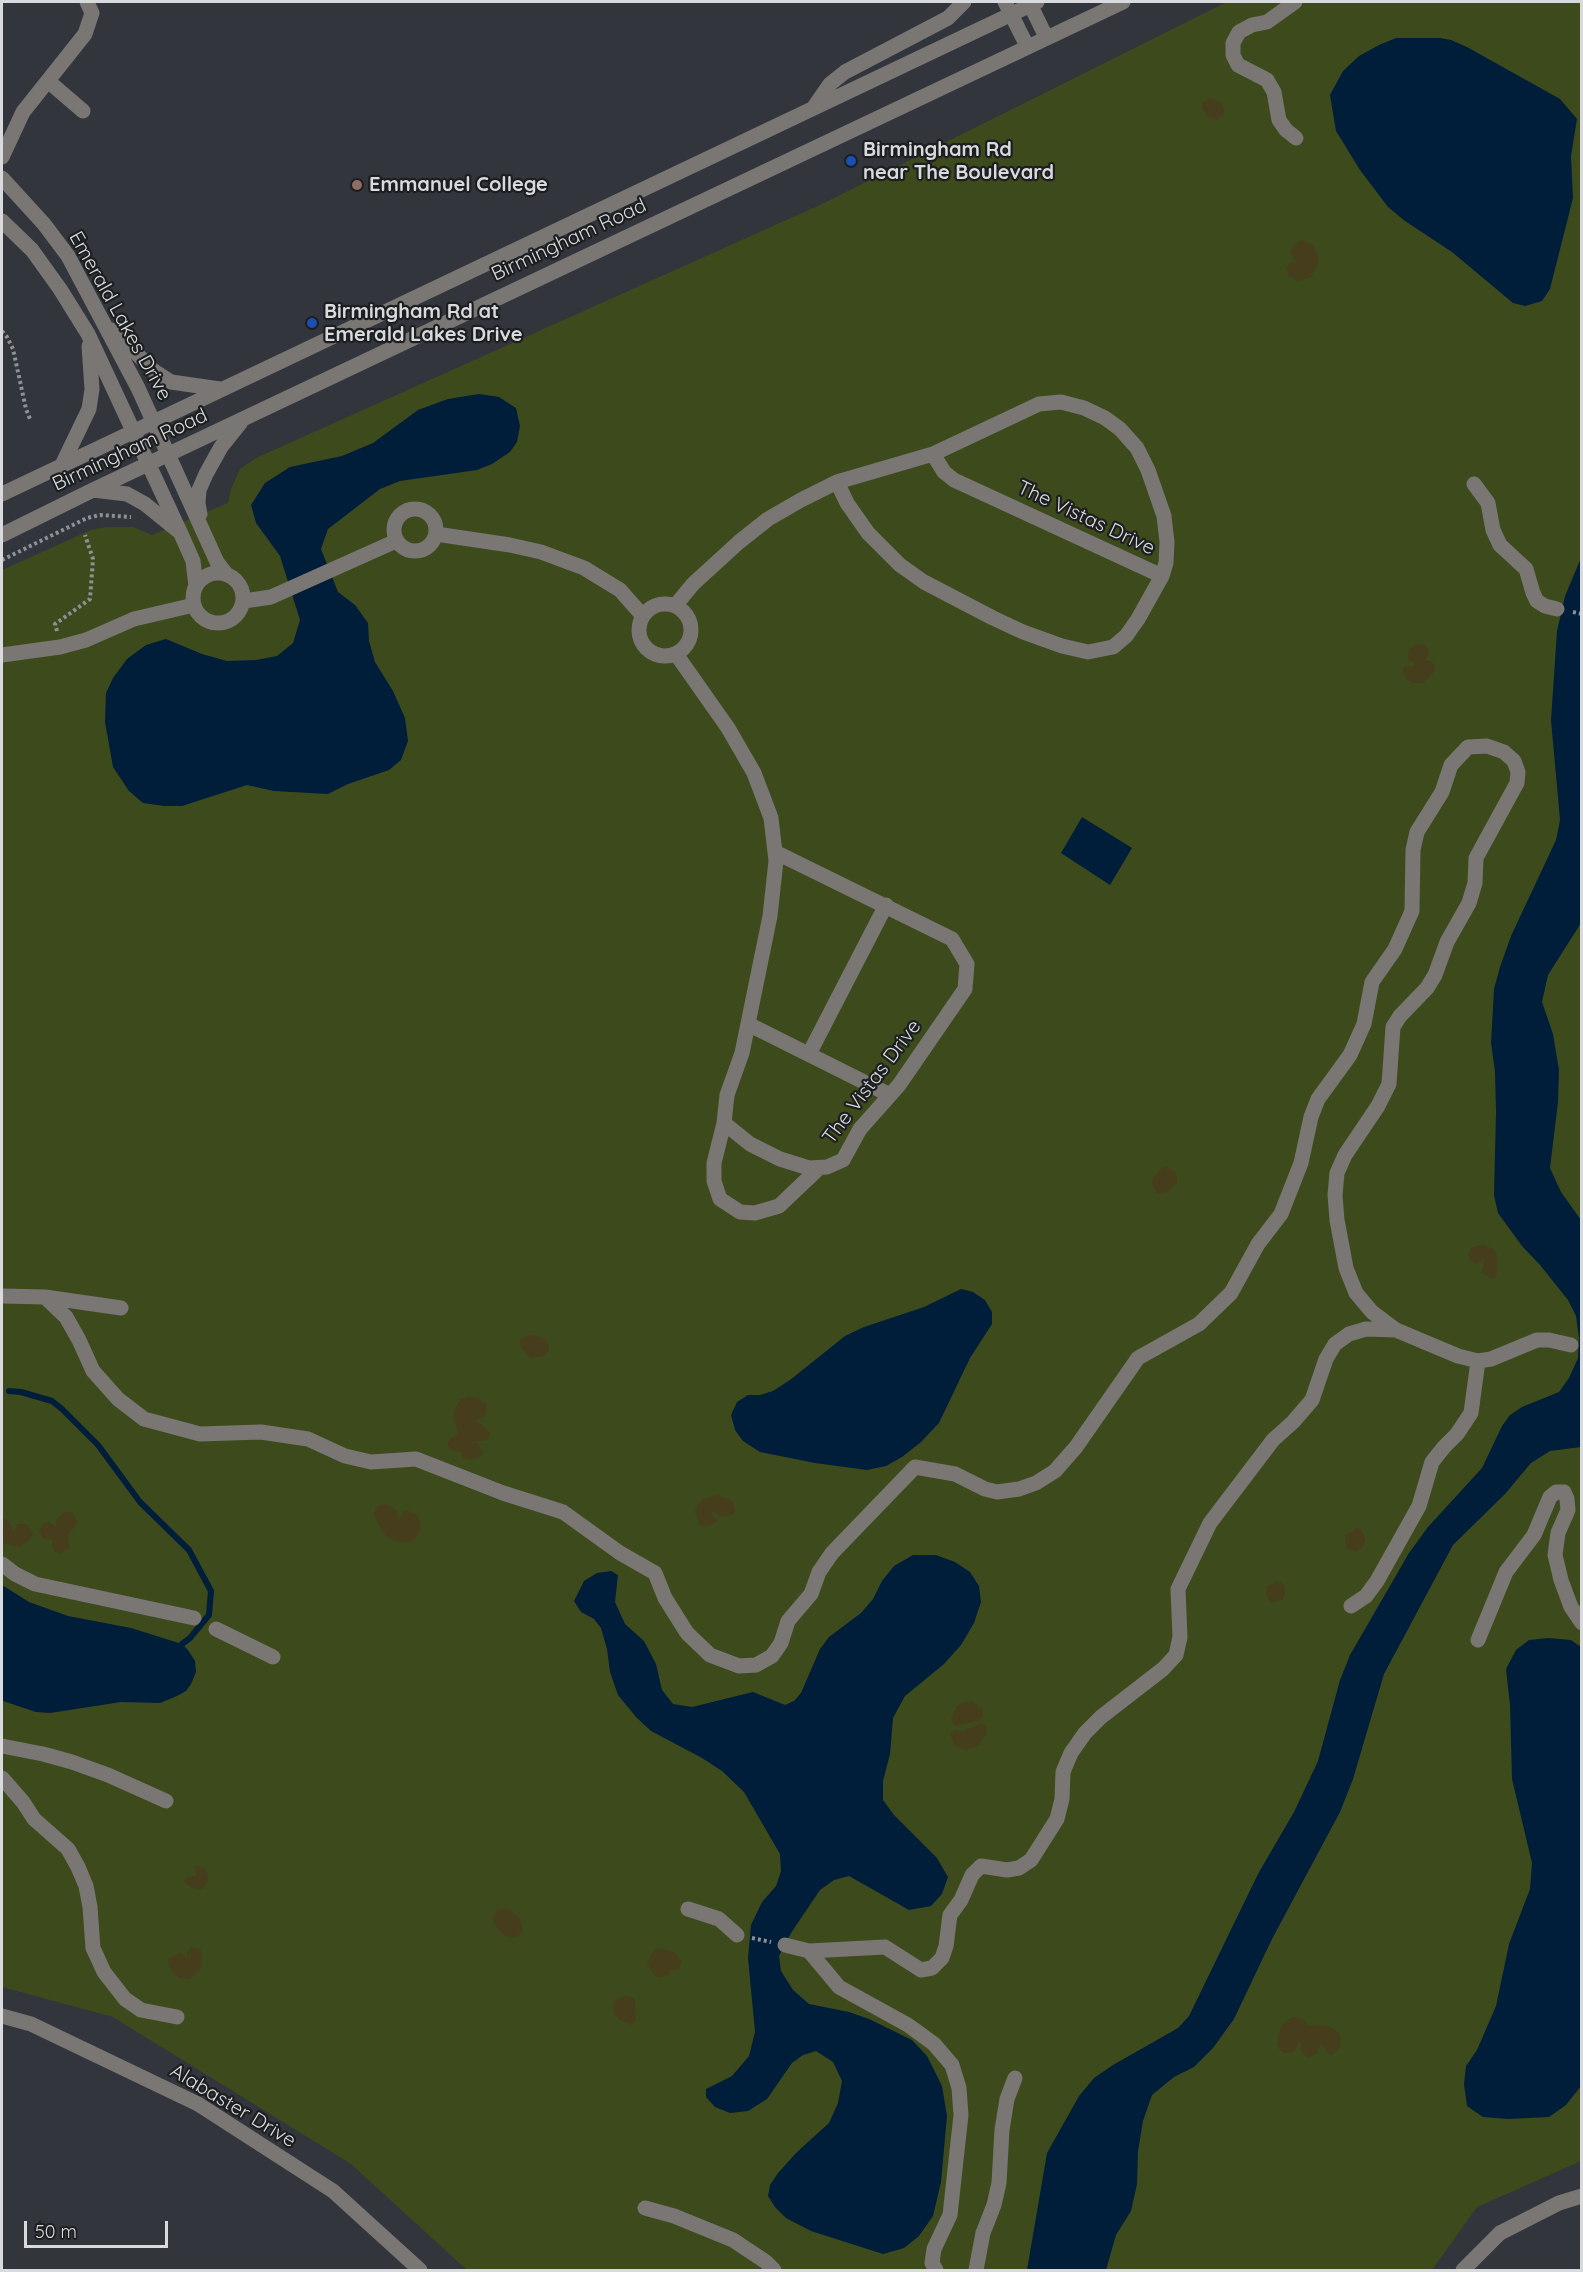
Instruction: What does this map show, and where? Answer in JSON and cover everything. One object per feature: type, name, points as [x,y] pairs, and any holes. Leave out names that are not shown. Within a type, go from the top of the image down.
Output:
[{"type":"street","points":[[2,157],[24,112],[85,34],[92,13],[87,2]]},
{"type":"street","points":[[814,107],[830,84],[845,72],[948,18],[964,2]]},
{"type":"street","name":"Birmingham Road","points":[[2,535],[168,454],[1123,2]]},
{"type":"street","points":[[1295,2],[1267,22],[1252,25],[1239,32],[1233,43],[1233,55],[1238,66],[1267,80],[1274,92],[1279,120],[1296,138]]},
{"type":"street","points":[[1032,3],[1046,37]]},
{"type":"street","name":"Birmingham Road","points":[[2,494],[814,107],[1008,7],[1032,3]]},
{"type":"street","points":[[1008,7],[1027,46]]},
{"type":"street","points":[[48,81],[83,111]]},
{"type":"street","points":[[2,127],[24,112]]},
{"type":"street","name":"Emerald Lakes Drive","points":[[2,178],[44,224],[68,256],[101,316],[168,454]]},
{"type":"street","name":"Emerald Lakes Drive","points":[[2,221],[32,250],[88,334],[148,464]]},
{"type":"street","points":[[101,316],[154,372],[184,385],[220,389]]},
{"type":"street","points":[[62,465],[89,409],[93,389],[88,334]]},
{"type":"street","name":"The Vistas Drive","points":[[675,606],[693,584],[768,519],[837,482],[933,454],[1039,404],[1061,402],[1084,408],[1105,418],[1120,429],[1137,448],[1164,516],[1167,542],[1166,563],[1162,576],[954,480],[944,472],[933,454]]},
{"type":"street","points":[[204,531],[198,503],[199,490],[211,464],[243,419]]},
{"type":"street","points":[[168,454],[217,562],[227,575],[240,585],[243,601],[240,611],[234,618],[225,623],[206,620],[198,614],[194,605],[193,595],[196,586],[209,575],[227,575]]},
{"type":"street","points":[[148,464],[193,561],[196,586]]},
{"type":"street","points":[[837,482],[847,503],[868,533],[900,565],[924,582],[993,618],[1062,646],[1088,652],[1113,647],[1126,636],[1138,619],[1162,576]]},
{"type":"street","points":[[1474,484],[1488,503],[1493,530],[1500,545],[1526,569],[1537,601],[1557,609]]},
{"type":"street","points":[[93,490],[128,494],[145,504],[181,534]]},
{"type":"street","points":[[415,508],[434,519],[436,534],[433,541],[422,550],[407,550],[396,541],[393,526],[401,513],[415,508]]},
{"type":"street","points":[[436,534],[541,552],[584,568],[621,590],[643,616]]},
{"type":"street","points":[[243,601],[271,597],[396,541]]},
{"type":"street","points":[[2,655],[60,647],[86,640],[134,619],[194,605]]},
{"type":"street","points":[[657,605],[675,606],[688,617],[691,634],[683,650],[676,654],[660,656],[645,647],[639,632],[643,616],[657,605]]},
{"type":"street","points":[[676,654],[728,728],[754,773],[771,818],[776,861],[770,916],[742,1053],[727,1095],[724,1123],[714,1163],[714,1180],[720,1199],[740,1212],[755,1213],[778,1206],[819,1168]]},
{"type":"street","points":[[45,1297],[66,1317],[80,1340],[93,1371],[118,1400],[144,1419],[200,1434],[261,1432],[308,1439],[345,1456],[371,1462],[416,1460],[503,1493],[563,1512],[620,1553],[655,1573],[665,1598],[687,1633],[710,1655],[739,1666],[756,1665],[772,1656],[781,1643],[788,1621],[811,1594],[819,1572],[832,1553],[915,1467],[955,1474],[985,1490],[997,1492],[1019,1489],[1036,1483],[1055,1471],[1076,1447],[1138,1358],[1199,1324],[1231,1293],[1258,1244],[1281,1214],[1301,1163],[1311,1117],[1318,1099],[1350,1055],[1364,1024],[1372,982],[1395,949],[1412,911],[1413,850],[1417,832],[1442,792],[1451,765],[1468,747],[1487,746],[1504,752],[1514,760],[1518,772],[1517,783],[1476,858],[1475,883],[1469,903],[1447,942],[1435,975],[1427,988],[1400,1016],[1393,1027],[1389,1084],[1378,1106],[1345,1155],[1337,1173],[1335,1195],[1341,1246],[1346,1268],[1356,1293],[1372,1312],[1396,1330],[1458,1356],[1478,1361],[1497,1357],[1537,1340],[1571,1345]]},
{"type":"street","name":"The Vistas Drive","points":[[724,1123],[750,1144],[809,1168],[827,1167],[843,1160],[860,1128],[890,1095],[936,1033],[964,989],[967,964],[952,939],[775,852]]},
{"type":"street","points":[[809,1054],[886,905]]},
{"type":"street","points":[[748,1024],[890,1095]]},
{"type":"street","points":[[2,1296],[45,1297],[121,1308]]},
{"type":"street","points":[[785,1945],[809,1951],[885,1947],[921,1970],[932,1968],[942,1958],[950,1915],[961,1899],[972,1875],[981,1866],[1007,1870],[1019,1868],[1031,1860],[1057,1819],[1062,1799],[1063,1772],[1071,1753],[1085,1733],[1176,1655],[1180,1637],[1178,1589],[1210,1523],[1273,1440],[1312,1400],[1326,1359],[1335,1344],[1349,1334],[1366,1329],[1396,1330]]},
{"type":"street","points":[[1351,1606],[1366,1596],[1377,1581],[1419,1506],[1432,1462],[1457,1434],[1471,1413],[1478,1361]]},
{"type":"street","points":[[1478,1640],[1506,1572],[1534,1534],[1550,1497],[1556,1492],[1564,1492],[1568,1499],[1568,1510],[1558,1533],[1555,1555],[1571,1607],[1581,1623]]},
{"type":"street","points":[[2,1564],[15,1574],[35,1584],[194,1618]]},
{"type":"street","points":[[216,1629],[273,1657]]},
{"type":"street","points":[[2,1746],[72,1762],[166,1801]]},
{"type":"street","points":[[2,1778],[34,1819],[68,1849],[78,1867],[86,1886],[90,1907],[93,1948],[104,1972],[125,2000],[141,2010],[177,2017]]},
{"type":"street","points":[[688,1909],[719,1920],[737,1935]]},
{"type":"street","points":[[809,1951],[839,1987],[908,2025],[934,2044],[952,2065],[959,2088],[962,2115],[950,2215],[934,2249],[932,2263],[936,2271]]},
{"type":"street","name":"Alabaster Drive","points":[[2,2016],[31,2024],[198,2104],[333,2191],[420,2271]]},
{"type":"street","points":[[976,2271],[983,2233],[997,2194],[1007,2099],[1015,2078]]},
{"type":"street","points":[[1463,2271],[1500,2233],[1559,2203],[1581,2196]]},
{"type":"street","points":[[645,2208],[674,2216],[733,2240],[766,2262],[774,2271]]},
{"type":"path","points":[[2,331],[8,337],[13,349],[30,419]]},
{"type":"path","points":[[2,560],[87,519],[100,515],[132,517]]},
{"type":"path","points":[[60,647],[55,624],[90,599],[93,559],[85,535]]},
{"type":"path","points":[[737,1935],[785,1945]]},
{"type":"green space","points":[[1227,2],[1581,2],[1581,2161],[1477,2207],[1432,2270],[467,2270],[351,2164],[113,2017],[2,1987],[2,570],[91,530],[106,527],[133,527],[152,535],[228,503],[231,489],[240,469],[256,458],[820,205]]},
{"type":"sand","points":[[1210,98],[1221,103],[1224,109],[1224,114],[1217,120],[1209,118],[1202,109],[1202,103]]},
{"type":"sand","points":[[1302,240],[1314,246],[1319,261],[1311,277],[1298,281],[1288,275],[1286,267],[1292,262],[1298,263],[1291,256],[1290,251],[1296,243]]},
{"type":"sand","points":[[1423,644],[1428,648],[1429,653],[1424,662],[1428,660],[1435,665],[1434,672],[1423,683],[1413,683],[1406,679],[1403,669],[1405,666],[1415,666],[1415,663],[1408,659],[1409,650],[1415,645]]},
{"type":"sand","points":[[1168,1167],[1176,1173],[1177,1182],[1163,1194],[1157,1193],[1152,1184],[1153,1177],[1162,1168]]},
{"type":"sand","points":[[1483,1244],[1497,1254],[1497,1273],[1490,1279],[1482,1272],[1484,1259],[1474,1264],[1468,1256],[1471,1248]]},
{"type":"sand","points":[[534,1335],[545,1339],[549,1345],[549,1351],[544,1356],[530,1358],[520,1347],[520,1340]]},
{"type":"sand","points":[[469,1396],[486,1404],[485,1416],[476,1420],[490,1432],[489,1438],[476,1441],[484,1453],[479,1458],[470,1460],[463,1458],[460,1452],[453,1451],[448,1446],[448,1441],[458,1433],[454,1418],[455,1409],[460,1400]]},
{"type":"sand","points":[[718,1495],[732,1501],[735,1508],[734,1514],[721,1517],[713,1511],[711,1514],[717,1519],[715,1523],[705,1527],[700,1525],[695,1512],[698,1504],[703,1499]]},
{"type":"sand","points":[[387,1504],[397,1511],[398,1520],[406,1510],[416,1514],[420,1522],[420,1530],[415,1539],[399,1542],[382,1532],[374,1515],[375,1509],[379,1505]]},
{"type":"sand","points":[[64,1512],[71,1512],[77,1520],[68,1535],[69,1548],[60,1553],[52,1547],[52,1540],[43,1538],[39,1531],[44,1523],[49,1522],[56,1527],[56,1520]]},
{"type":"sand","points":[[2,1518],[7,1520],[14,1531],[18,1524],[27,1524],[33,1533],[30,1540],[19,1547],[2,1543]]},
{"type":"sand","points":[[1355,1528],[1360,1528],[1365,1539],[1364,1546],[1355,1552],[1347,1548],[1345,1542],[1346,1536]]},
{"type":"sand","points":[[1277,1581],[1282,1582],[1285,1595],[1282,1600],[1270,1603],[1266,1594],[1267,1587]]},
{"type":"sand","points":[[973,1702],[983,1710],[980,1720],[958,1726],[953,1724],[951,1719],[957,1706]]},
{"type":"sand","points":[[982,1723],[987,1733],[979,1745],[966,1750],[954,1745],[950,1734],[954,1730],[964,1731]]},
{"type":"sand","points":[[198,1865],[205,1869],[208,1875],[208,1882],[202,1890],[189,1886],[183,1881],[188,1876],[196,1876],[195,1867]]},
{"type":"sand","points":[[503,1908],[510,1910],[520,1919],[523,1931],[518,1936],[510,1938],[496,1927],[493,1920],[494,1914]]},
{"type":"sand","points":[[191,1947],[200,1949],[202,1953],[201,1968],[190,1979],[179,1978],[170,1968],[168,1959],[181,1953],[188,1959],[187,1953]]},
{"type":"sand","points":[[661,1948],[675,1953],[682,1962],[679,1969],[672,1971],[668,1967],[670,1972],[668,1975],[659,1977],[654,1975],[647,1963],[654,1949]]},
{"type":"sand","points":[[625,1995],[635,1999],[636,2020],[631,2025],[621,2021],[615,2015],[613,2007],[615,2001]]},
{"type":"sand","points":[[1293,2017],[1298,2017],[1309,2025],[1327,2026],[1334,2029],[1341,2039],[1340,2048],[1332,2055],[1328,2054],[1321,2043],[1317,2053],[1309,2058],[1301,2052],[1300,2040],[1295,2051],[1284,2053],[1277,2045],[1280,2029]]},
{"type":"water","points":[[1396,38],[1440,38],[1467,47],[1560,99],[1577,119],[1571,156],[1573,198],[1550,289],[1542,301],[1525,306],[1513,303],[1452,252],[1388,207],[1360,170],[1336,131],[1330,95],[1343,71],[1359,56]]},
{"type":"water","points":[[479,394],[499,397],[516,408],[520,426],[517,442],[510,452],[492,464],[477,470],[400,481],[380,489],[328,529],[321,549],[338,592],[355,605],[368,623],[369,641],[375,662],[393,691],[405,718],[408,741],[401,760],[389,770],[348,784],[328,794],[274,791],[247,785],[182,806],[143,803],[129,791],[113,767],[105,722],[106,693],[113,678],[127,659],[146,645],[166,639],[202,654],[227,661],[256,660],[277,656],[293,643],[300,620],[280,556],[256,523],[251,505],[265,483],[290,467],[342,456],[373,443],[418,410],[448,399]]},
{"type":"water","points":[[1581,558],[1581,923],[1548,975],[1542,1002],[1553,1034],[1559,1070],[1558,1102],[1550,1168],[1561,1192],[1581,1220],[1581,1447],[1550,1451],[1531,1463],[1505,1494],[1453,1545],[1384,1674],[1353,1779],[1340,1812],[1272,1939],[1234,2019],[1213,2048],[1194,2067],[1174,2077],[1152,2095],[1143,2121],[1138,2151],[1137,2184],[1131,2211],[1116,2235],[1106,2270],[1027,2270],[1047,2153],[1079,2096],[1094,2078],[1178,2028],[1189,2016],[1258,1874],[1294,1812],[1318,1761],[1340,1680],[1350,1655],[1409,1553],[1428,1527],[1482,1468],[1502,1426],[1510,1415],[1522,1407],[1559,1392],[1569,1378],[1578,1358],[1579,1338],[1576,1316],[1568,1300],[1522,1246],[1498,1213],[1494,1195],[1496,1112],[1495,1072],[1491,1043],[1494,989],[1500,967],[1511,936],[1556,840],[1560,820],[1551,720],[1557,631],[1565,596]]},
{"type":"water","points":[[1082,817],[1132,848],[1110,885],[1061,853]]},
{"type":"water","points":[[961,1289],[973,1292],[985,1300],[992,1312],[992,1324],[970,1358],[939,1423],[921,1442],[902,1457],[886,1466],[867,1470],[815,1463],[760,1452],[743,1441],[735,1430],[731,1415],[737,1402],[748,1395],[760,1395],[773,1391],[845,1336],[864,1327],[924,1307]]},
{"type":"water","points":[[913,1555],[936,1555],[955,1562],[970,1572],[979,1586],[981,1602],[974,1623],[961,1645],[944,1664],[905,1696],[893,1718],[890,1754],[883,1781],[883,1800],[894,1815],[937,1858],[948,1877],[942,1894],[931,1906],[909,1910],[849,1876],[834,1880],[820,1890],[791,1933],[779,1956],[781,1971],[793,1990],[809,2004],[849,2012],[912,2040],[927,2056],[942,2086],[947,2116],[941,2182],[933,2216],[919,2236],[904,2248],[883,2254],[811,2231],[786,2218],[768,2196],[770,2185],[778,2173],[829,2123],[838,2103],[842,2081],[833,2062],[816,2051],[803,2055],[792,2063],[767,2099],[748,2111],[730,2113],[715,2107],[706,2097],[706,2089],[732,2076],[749,2056],[755,2032],[748,1958],[751,1925],[762,1902],[776,1886],[781,1871],[780,1854],[744,1792],[722,1771],[651,1731],[618,1695],[610,1672],[601,1628],[594,1619],[581,1612],[574,1601],[584,1581],[597,1573],[611,1571],[618,1575],[615,1602],[625,1624],[644,1641],[656,1664],[662,1690],[673,1704],[692,1707],[753,1692],[785,1705],[794,1701],[801,1693],[820,1649],[829,1637],[861,1613],[894,1566]]},
{"type":"water","points":[[2,1585],[29,1602],[68,1616],[131,1628],[182,1644],[195,1661],[196,1672],[191,1684],[186,1691],[160,1703],[121,1702],[50,1713],[36,1712],[3,1701]]},
{"type":"water","points":[[1549,1638],[1571,1640],[1581,1647],[1581,2086],[1566,2105],[1549,2117],[1508,2119],[1483,2117],[1467,2106],[1464,2084],[1466,2066],[1477,2050],[1496,2006],[1509,1944],[1530,1889],[1532,1863],[1512,1779],[1510,1705],[1506,1669],[1516,1650],[1529,1640]]},
{"type":"waterway","points":[[9,1391],[52,1401],[62,1409],[98,1445],[140,1502],[189,1550],[211,1591],[209,1615],[182,1644]]},
{"type":"place","name":"Birmingham Rd near The Boulevard","points":[[851,161]]},
{"type":"place","name":"Emmanuel College","points":[[357,185]]},
{"type":"place","name":"Birmingham Rd at Emerald Lakes Drive","points":[[312,323]]}]
